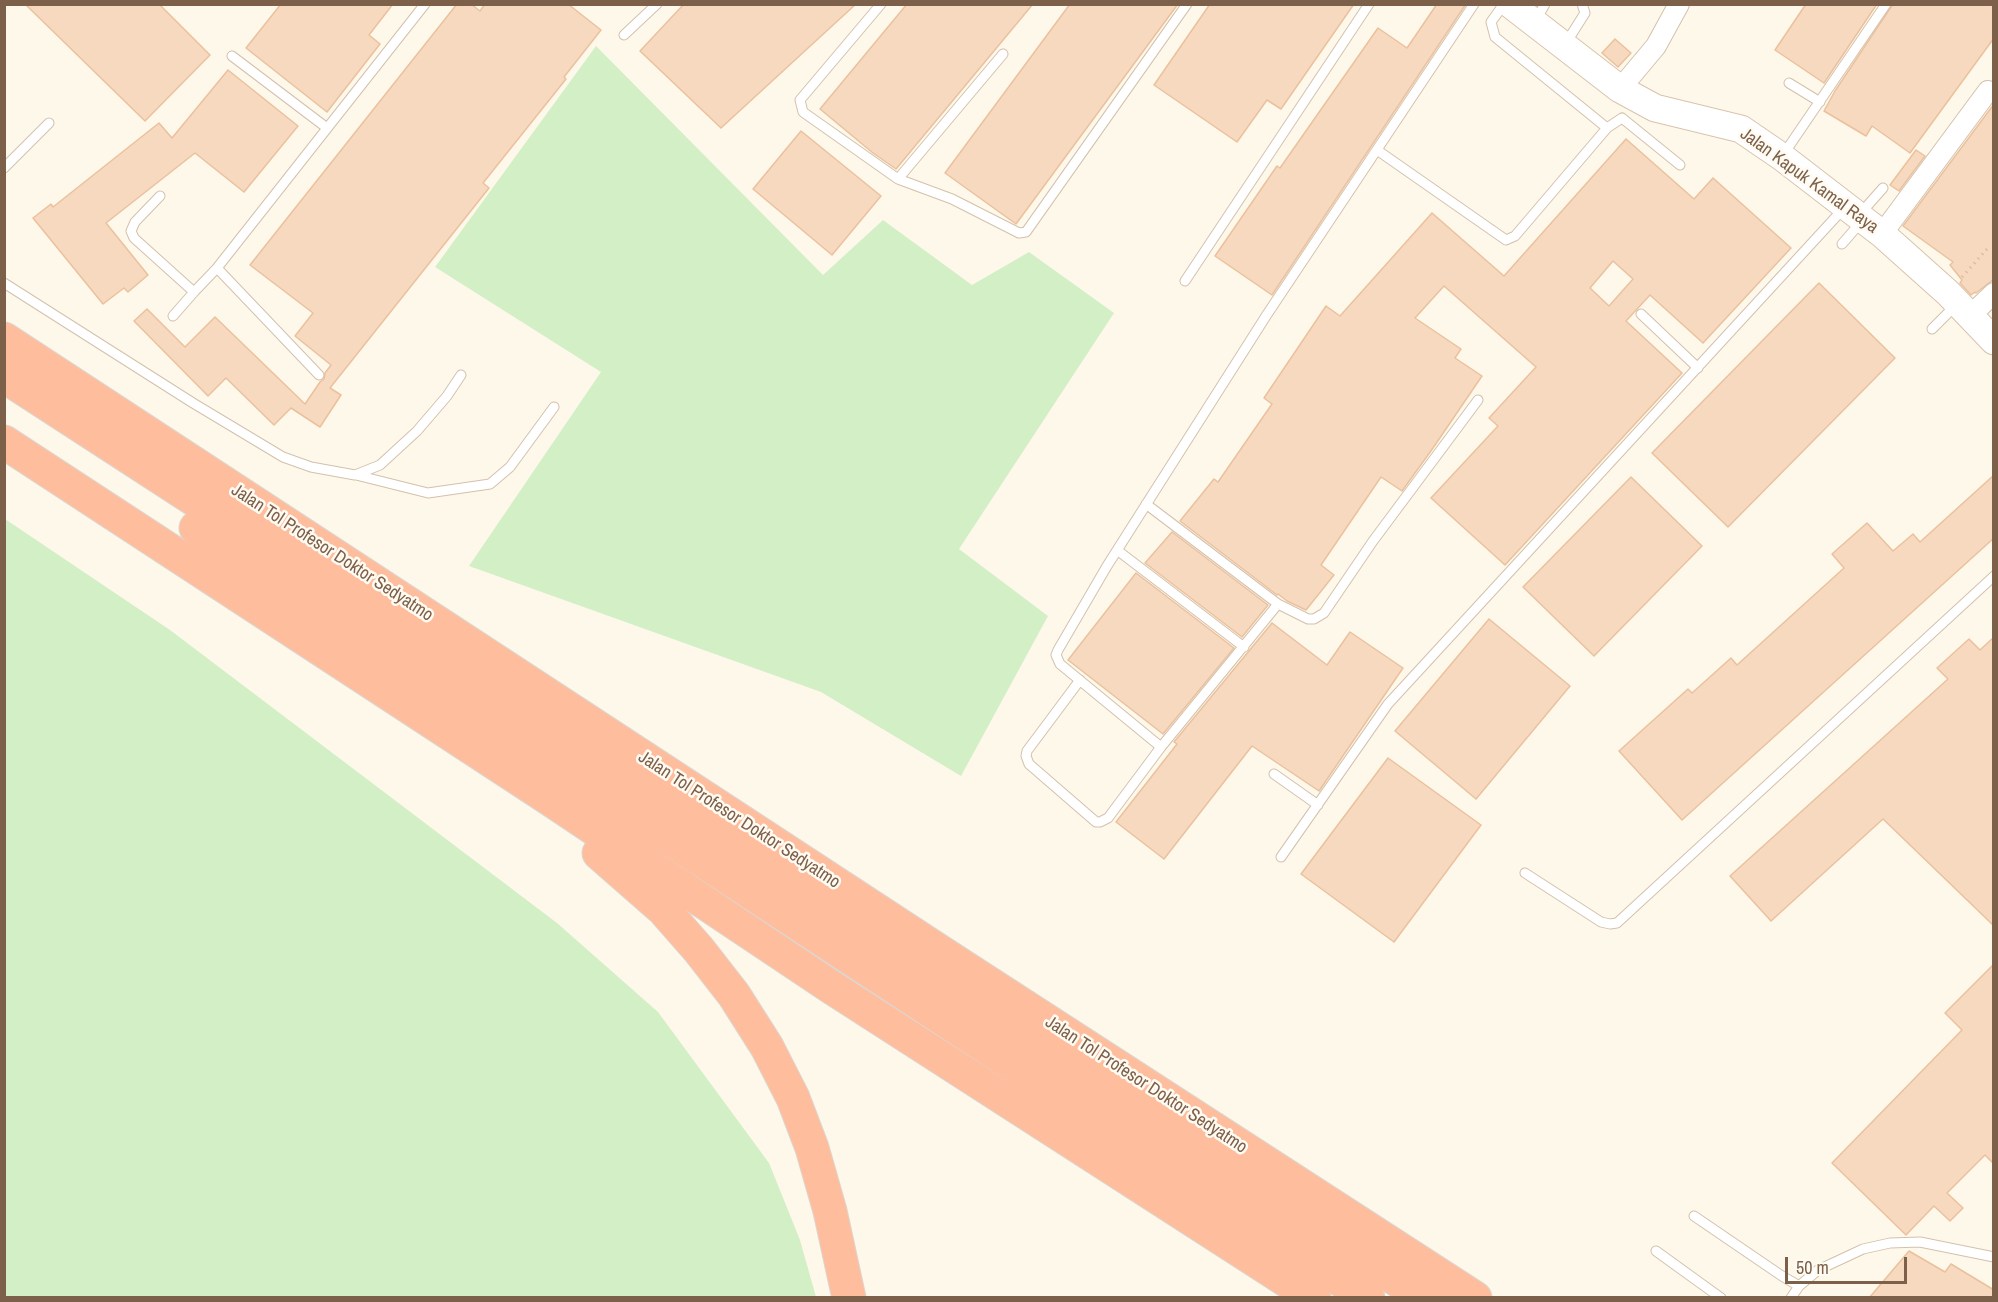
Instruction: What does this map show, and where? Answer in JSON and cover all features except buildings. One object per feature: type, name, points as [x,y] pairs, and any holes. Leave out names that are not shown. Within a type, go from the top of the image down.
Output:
[{"type":"highway","name":"Jalan Tol Profesor Doktor Sedyatmo","points":[[4,339],[942,953],[1475,1298]]},
{"type":"highway","name":"Jalan Tol Profesor Doktor Sedyatmo","points":[[4,376],[1425,1298]]},
{"type":"highway","points":[[4,401],[1368,1298]]},
{"type":"highway","points":[[5,442],[571,830],[616,866],[663,909],[734,995],[767,1047],[793,1098],[812,1148],[830,1211],[849,1298]]},
{"type":"highway","points":[[5,442],[560,806],[831,987],[1314,1298]]},
{"type":"main road","name":"Jalan Kapuk Kamal Raya","points":[[1510,4],[1540,13],[1564,45],[1620,88],[1655,108],[1741,129],[1862,219],[1962,300],[1994,341]]},
{"type":"street","points":[[1620,88],[1656,46],[1679,4]]},
{"type":"street","points":[[1862,219],[1988,91]]},
{"type":"street","points":[[1962,300],[1994,293]]},
{"type":"lane","points":[[173,315],[217,268],[425,4]]},
{"type":"lane","points":[[624,35],[657,4]]},
{"type":"lane","points":[[881,4],[800,100],[803,112],[898,179],[952,199],[1019,233],[1026,232],[1187,4]]},
{"type":"lane","points":[[1185,281],[1369,4]]},
{"type":"lane","points":[[1161,747],[1060,664],[1056,655],[1117,550],[1266,316],[1474,4]]},
{"type":"lane","points":[[1504,4],[1491,22],[1495,37],[1607,128]]},
{"type":"lane","points":[[1564,45],[1585,13],[1582,4]]},
{"type":"lane","points":[[1782,158],[1886,4]]},
{"type":"lane","points":[[898,179],[1003,54]]},
{"type":"lane","points":[[232,56],[327,128]]},
{"type":"lane","points":[[1789,82],[1820,102]]},
{"type":"lane","points":[[1377,150],[1506,240],[1515,236],[1607,128],[1622,118],[1680,165]]},
{"type":"lane","points":[[4,168],[49,123]]},
{"type":"lane","points":[[1842,244],[1883,189]]},
{"type":"lane","points":[[160,196],[135,222],[131,231],[134,238],[194,292]]},
{"type":"lane","points":[[1281,857],[1388,705],[1698,368],[1862,219]]},
{"type":"lane","points":[[217,268],[319,375]]},
{"type":"lane","points":[[4,283],[193,403],[283,457],[311,466],[428,493],[490,484],[510,467],[554,407]]},
{"type":"lane","points":[[1932,329],[1962,300]]},
{"type":"lane","points":[[1641,314],[1698,368]]},
{"type":"lane","points":[[355,475],[380,465],[410,438],[447,396],[461,375]]},
{"type":"lane","points":[[1146,504],[1278,604],[1308,619],[1314,619],[1324,613],[1373,541],[1478,400]]},
{"type":"lane","points":[[1117,550],[1244,647]]},
{"type":"lane","points":[[1525,873],[1601,922],[1617,923],[1994,576]]},
{"type":"lane","points":[[1080,680],[1027,751],[1026,756],[1029,764],[1096,822],[1104,822],[1161,747],[1278,604]]},
{"type":"lane","points":[[1274,774],[1318,805]]},
{"type":"lane","points":[[1694,1216],[1799,1286]]},
{"type":"lane","points":[[1791,1298],[1799,1286],[1818,1270],[1863,1249],[1890,1243],[1920,1242],[1994,1257]]},
{"type":"lane","points":[[1656,1251],[1721,1298]]},
{"type":"path","points":[[1962,300],[1987,249]]},
{"type":"green space","points":[[596,46],[823,275],[883,220],[972,285],[1029,252],[1114,313],[959,549],[1048,616],[961,776],[821,692],[469,566],[601,372],[435,267]]},
{"type":"green space","points":[[5,519],[170,630],[557,923],[658,1012],[769,1163],[800,1240],[816,1297],[5,1297]]}]
